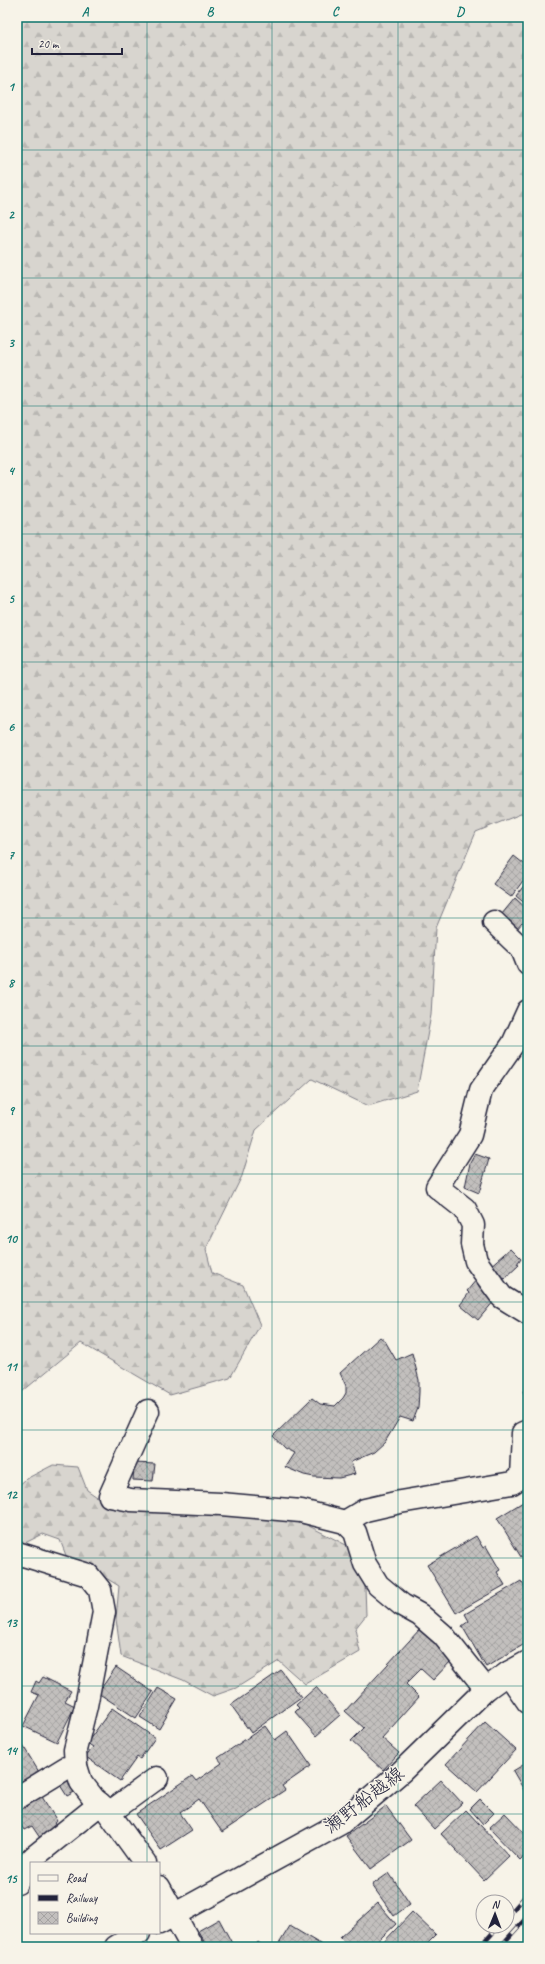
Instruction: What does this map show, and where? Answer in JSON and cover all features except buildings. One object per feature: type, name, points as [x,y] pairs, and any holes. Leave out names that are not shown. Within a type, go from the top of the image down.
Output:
[{"type":"street","points":[[494,922],[522,949],[528,964]]},
{"type":"street","points":[[528,1011],[513,1044],[481,1090],[470,1135],[437,1188],[465,1209],[473,1225],[472,1244],[476,1261],[488,1278],[502,1297],[528,1312]]},
{"type":"street","points":[[148,1411],[110,1496],[131,1500],[160,1500],[301,1511],[344,1522],[355,1532],[365,1564],[378,1585],[402,1605],[420,1614],[443,1635],[486,1689]]},
{"type":"street","points":[[344,1522],[365,1510],[400,1502],[512,1483],[521,1477],[523,1433],[528,1431]]},
{"type":"street","points":[[17,1554],[88,1575],[100,1590],[104,1612],[86,1706],[75,1750],[76,1766],[81,1782],[94,1799],[105,1809],[144,1862]]},
{"type":"street","name":"瀬野船越線","points":[[167,1918],[341,1823],[402,1771],[486,1689],[508,1673],[528,1662]]},
{"type":"street","points":[[508,1673],[528,1702]]},
{"type":"street","points":[[17,1798],[66,1768],[76,1766]]},
{"type":"street","points":[[17,1883],[26,1865],[35,1856],[105,1809],[156,1778]]},
{"type":"street","points":[[160,1891],[167,1918],[192,1947]]},
{"type":"street","points":[[116,1947],[137,1934]]},
{"type":"green space","points":[[17,17],[528,17],[528,811],[476,832],[436,928],[431,1015],[417,1091],[368,1106],[312,1079],[256,1130],[242,1176],[206,1249],[212,1273],[243,1285],[260,1325],[230,1378],[170,1395],[81,1343],[17,1396]]},
{"type":"green space","points":[[53,1465],[78,1467],[87,1490],[113,1508],[171,1513],[257,1511],[307,1525],[350,1547],[365,1587],[366,1615],[355,1629],[360,1652],[305,1684],[279,1661],[236,1688],[213,1696],[183,1680],[121,1656],[116,1619],[119,1586],[93,1570],[67,1558],[60,1540],[43,1534],[17,1547],[17,1487],[26,1479]]},
{"type":"railway","points":[[515,1908],[528,1893]]},
{"type":"railway","points":[[500,1947],[528,1916]]},
{"type":"railway","points":[[480,1947],[492,1934]]}]
